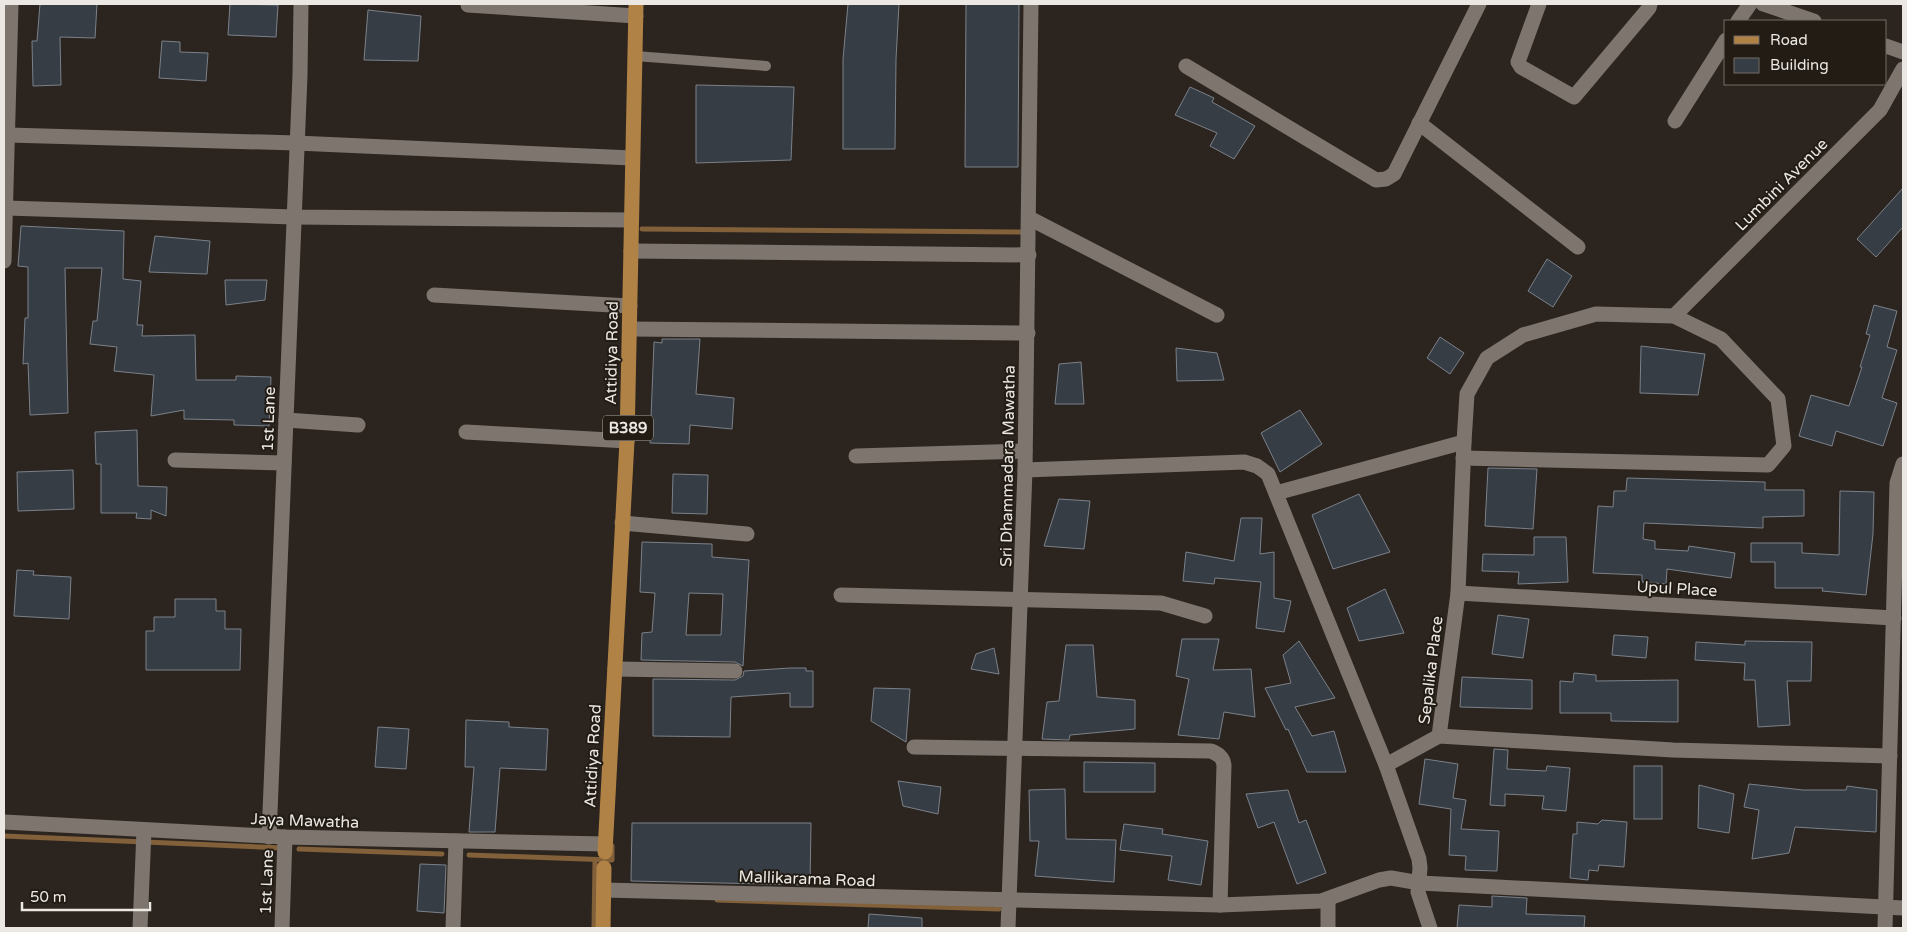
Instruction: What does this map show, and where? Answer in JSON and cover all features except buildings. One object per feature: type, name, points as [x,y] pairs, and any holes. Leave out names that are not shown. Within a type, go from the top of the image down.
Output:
[{"type":"main road","name":"Attidiya Road","points":[[605,848],[627,441],[636,10]]},
{"type":"main road","points":[[603,928],[604,868]]},
{"type":"street","points":[[4,261],[11,4]]},
{"type":"street","name":"1st Lane","points":[[268,836],[301,4]]},
{"type":"street","name":"Sri Dhammadara Mawatha","points":[[1008,928],[1025,470],[1032,4]]},
{"type":"street","points":[[1186,66],[1376,180],[1386,179],[1394,174],[1479,4]]},
{"type":"street","points":[[1539,4],[1518,62],[1521,67],[1574,97],[1649,8],[1650,4]]},
{"type":"street","points":[[1739,20],[1750,4]]},
{"type":"street","points":[[1763,4],[1811,20]]},
{"type":"street","points":[[468,5],[636,10]]},
{"type":"street","points":[[1675,121],[1724,43]]},
{"type":"street","points":[[1887,46],[1903,52]]},
{"type":"street","name":"Lumbini Avenue","points":[[1674,316],[1880,110],[1903,70]]},
{"type":"street","points":[[1419,123],[1578,247]]},
{"type":"street","points":[[8,135],[296,143],[632,158]]},
{"type":"street","points":[[6,208],[294,217],[631,220]]},
{"type":"street","points":[[1029,218],[1217,315]]},
{"type":"street","points":[[631,251],[1029,255]]},
{"type":"street","points":[[434,295],[630,306]]},
{"type":"street","name":"Sepalika Place","points":[[1674,316],[1596,314],[1523,335],[1487,358],[1467,394],[1458,593],[1439,736],[1673,750],[1890,756]]},
{"type":"street","points":[[1464,458],[1768,465],[1784,446],[1778,399],[1721,339],[1674,316]]},
{"type":"street","points":[[630,329],[1028,333]]},
{"type":"street","points":[[286,420],[358,425]]},
{"type":"street","points":[[466,432],[627,441]]},
{"type":"street","points":[[1276,493],[1464,442]]},
{"type":"street","points":[[856,456],[1025,451]]},
{"type":"street","points":[[175,460],[284,463]]},
{"type":"street","points":[[1025,470],[1244,462],[1257,466],[1268,474],[1386,765],[1419,859],[1420,882],[1418,892],[1430,928]]},
{"type":"street","points":[[1885,928],[1897,483],[1903,464]]},
{"type":"street","points":[[622,523],[747,534]]},
{"type":"street","name":"Upul Place","points":[[1458,593],[1894,618]]},
{"type":"street","points":[[840,595],[1021,598],[1161,603],[1205,616]]},
{"type":"street","points":[[615,669],[735,671]]},
{"type":"street","points":[[1386,765],[1439,736]]},
{"type":"street","points":[[914,747],[1016,750],[1211,751],[1216,753],[1223,760],[1224,765],[1220,905]]},
{"type":"street","name":"Jaya Mawatha","points":[[4,822],[286,837],[605,848]]},
{"type":"street","points":[[140,928],[144,830]]},
{"type":"street","name":"1st Lane","points":[[282,928],[286,837]]},
{"type":"street","points":[[453,928],[456,842]]},
{"type":"street","name":"Mallikarama Road","points":[[604,890],[1220,905],[1328,900],[1379,880],[1403,878],[1420,882],[1903,908]]},
{"type":"street","points":[[1328,900],[1328,928]]},
{"type":"lane","points":[[635,56],[766,66]]},
{"type":"waterway","points":[[642,229],[1022,232]]},
{"type":"waterway","points":[[4,836],[283,848]]},
{"type":"waterway","points":[[469,855],[612,860],[612,846]]},
{"type":"waterway","points":[[299,849],[442,854]]},
{"type":"waterway","points":[[594,928],[595,860]]},
{"type":"waterway","points":[[717,900],[999,909]]}]
